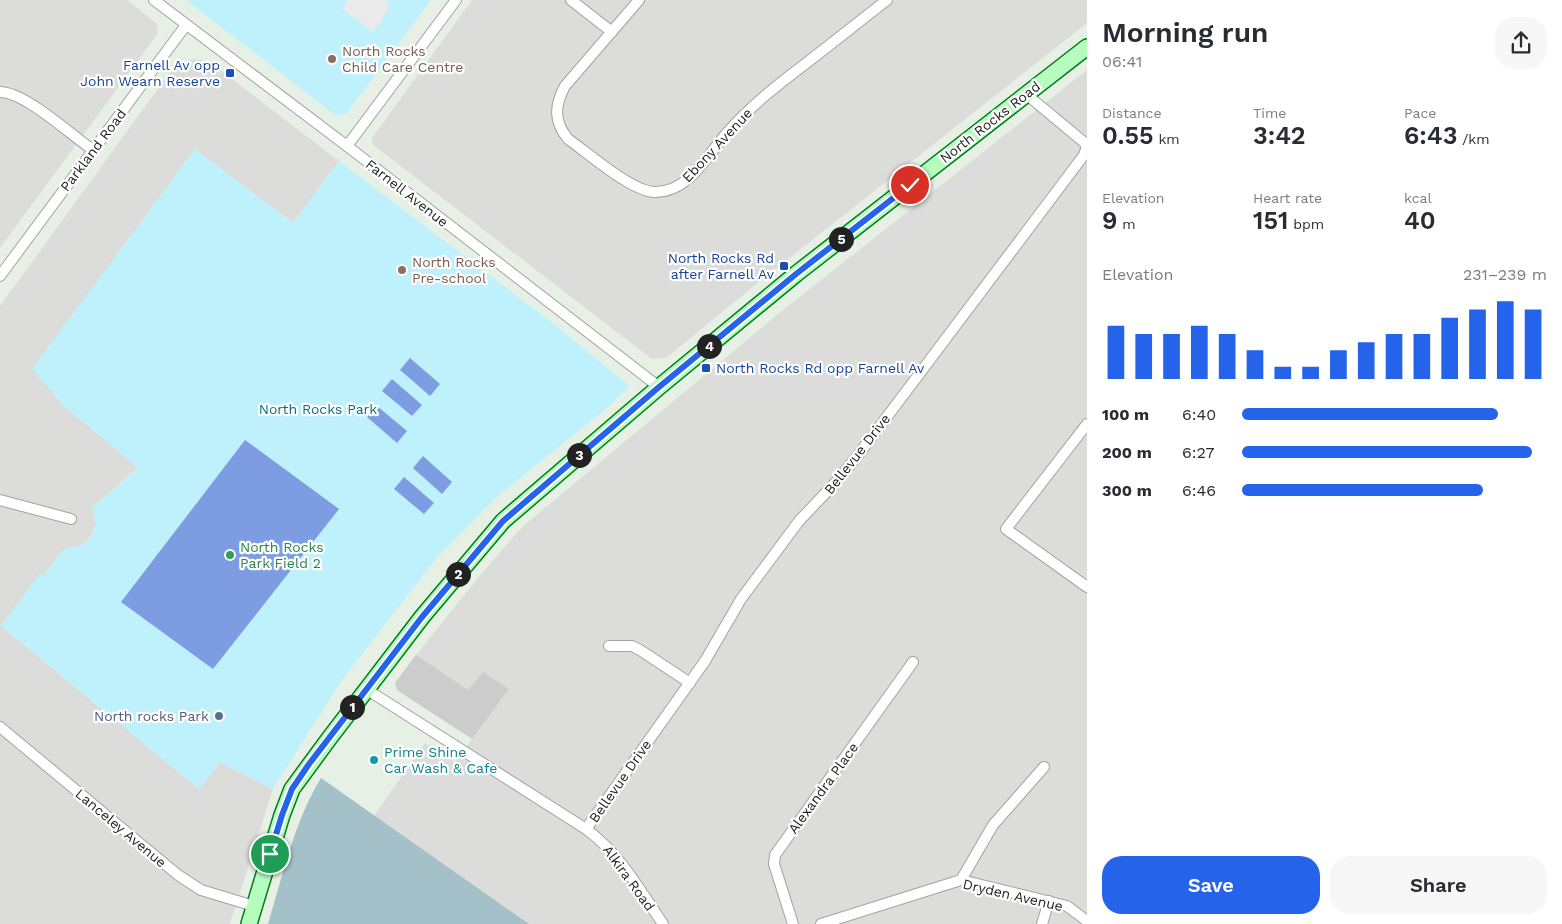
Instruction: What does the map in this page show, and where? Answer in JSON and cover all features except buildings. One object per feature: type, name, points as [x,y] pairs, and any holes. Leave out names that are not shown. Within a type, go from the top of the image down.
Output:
[{"type":"main road","name":"North Rocks Road","points":[[249,924],[282,815],[292,789],[309,764],[431,605],[503,521],[659,387],[841,238],[1087,47]]},
{"type":"street","name":"Farnell Avenue","points":[[154,0],[347,146],[659,387]]},
{"type":"street","points":[[347,146],[456,0]]},
{"type":"street","points":[[571,0],[612,32]]},
{"type":"street","name":"Ebony Avenue","points":[[639,0],[565,86],[560,96],[556,116],[558,124],[568,139],[632,185],[647,192],[660,192],[684,183],[699,168],[727,133],[754,106],[887,0]]},
{"type":"street","name":"Parkland Road","points":[[0,276],[186,25]]},
{"type":"street","points":[[0,92],[7,92],[27,101],[93,150]]},
{"type":"street","name":"Bellevue Drive","points":[[586,829],[705,661],[741,599],[764,567],[799,521],[837,481],[859,454],[1084,155],[1086,144],[1026,94]]},
{"type":"street","points":[[1087,424],[1006,530],[1087,588]]},
{"type":"street","points":[[0,500],[71,520]]},
{"type":"street","points":[[610,646],[632,646],[690,683]]},
{"type":"street","name":"Alexandra Place","points":[[793,924],[774,864],[775,855],[913,662]]},
{"type":"street","name":"Alkira Road","points":[[366,689],[602,841],[617,857],[663,924]]},
{"type":"street","name":"Lanceley Avenue","points":[[0,727],[178,875],[201,890],[254,906]]},
{"type":"street","points":[[961,880],[993,825],[1044,767]]},
{"type":"street","name":"Dryden Avenue","points":[[821,924],[961,880],[1067,906],[1087,921]]},
{"type":"street","points":[[1042,924],[1049,901]]},
{"type":"shaded area","points":[[0,0],[127,0],[156,23],[158,33],[0,248]]},
{"type":"shaded area","points":[[347,0],[385,0],[390,4],[373,32],[342,9]]},
{"type":"shaded area","points":[[472,0],[1087,0],[1087,23],[754,286],[666,358],[652,359],[372,144],[372,138]]},
{"type":"shaded area","points":[[192,59],[207,61],[215,66],[339,161],[293,223],[195,149],[33,369],[64,406],[138,467],[92,508],[96,523],[92,535],[81,546],[65,548],[43,576],[40,574],[1,626],[199,789],[220,762],[273,789],[230,924],[0,924],[0,306],[170,72],[178,65]]},
{"type":"shaded area","points":[[1087,70],[1087,924],[529,924],[374,816],[425,743],[455,762],[509,689],[483,672],[468,690],[416,655],[522,527],[778,314]]},
{"type":"shaded area","points":[[410,358],[440,384],[430,396],[400,370]]},
{"type":"shaded area","points":[[392,379],[422,405],[412,416],[382,391]]},
{"type":"shaded area","points":[[377,406],[407,431],[397,443],[367,417]]},
{"type":"shaded area","name":"North Rocks Park Field 2","points":[[245,440],[339,509],[213,669],[121,602]]},
{"type":"shaded area","points":[[423,456],[452,482],[442,494],[413,468]]},
{"type":"shaded area","points":[[404,477],[434,503],[424,514],[394,489]]},
{"type":"shaded area","points":[[416,655],[468,690],[483,672],[509,689],[472,739],[397,690],[395,683]]},
{"type":"shaded area","points":[[321,778],[529,924],[268,924],[296,831],[303,812]]},
{"type":"green space","points":[[186,0],[431,0],[346,114],[335,115]]},
{"type":"green space","name":"North Rocks Park","points":[[195,149],[293,223],[339,161],[545,317],[630,386],[607,408],[498,496],[438,556],[341,681],[273,789],[220,762],[199,789],[1,626],[40,574],[43,576],[65,548],[76,547],[89,539],[95,530],[96,524],[92,508],[138,468],[64,406],[32,369]]},
{"type":"place","name":"North Rocks Child Care Centre","points":[[332,59]]},
{"type":"place","name":"Farnell Av opp John Wearn Reserve","points":[[230,73]]},
{"type":"place","name":"North Rocks Rd after Farnell Av","points":[[784,266]]},
{"type":"place","name":"North Rocks Pre-school","points":[[402,270]]},
{"type":"place","name":"North Rocks Rd opp Farnell Av","points":[[706,368]]},
{"type":"place","name":"North Rocks Park Field 2","points":[[230,555]]},
{"type":"place","name":"North rocks Park","points":[[219,716]]},
{"type":"place","name":"Prime Shine Car Wash & Cafe","points":[[374,760]]},
{"type":"route","points":[[270,854],[292,789],[309,764],[422,617],[503,521],[659,387],[796,274],[910,185]]}]
